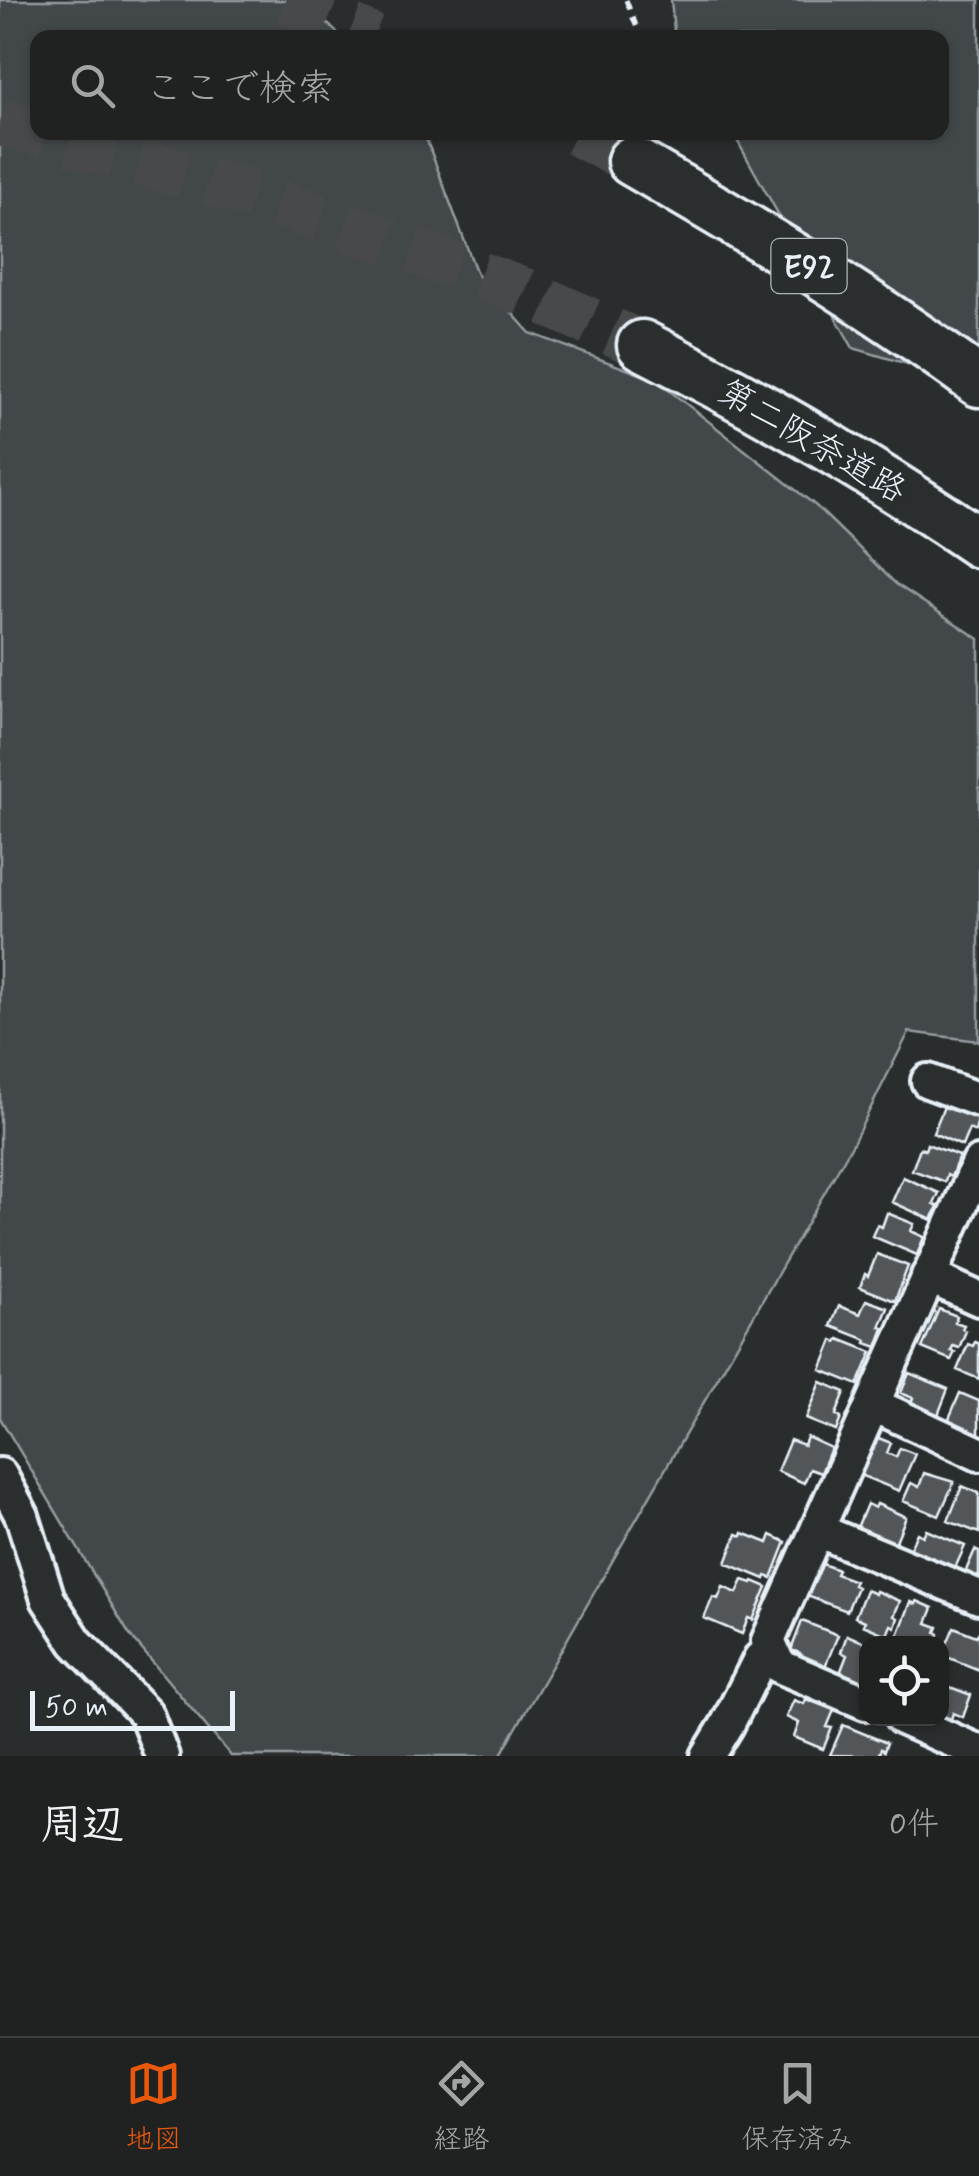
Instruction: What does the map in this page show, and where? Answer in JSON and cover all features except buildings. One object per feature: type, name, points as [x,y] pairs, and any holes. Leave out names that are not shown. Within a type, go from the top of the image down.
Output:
[{"type":"highway","name":"E92","points":[[632,161],[771,242],[929,344],[979,382]]},
{"type":"highway","name":"第二阪奈道路","points":[[642,345],[746,398],[914,498],[979,542]]},
{"type":"street","points":[[928,1081],[979,1100]]},
{"type":"street","points":[[859,1700],[779,1666],[768,1641],[979,1163]]},
{"type":"street","points":[[928,1276],[979,1299]]},
{"type":"street","points":[[874,1405],[979,1454]]},
{"type":"street","points":[[0,1475],[22,1516],[48,1599],[76,1642],[146,1714],[162,1756]]},
{"type":"street","points":[[817,1530],[979,1597]]},
{"type":"street","points":[[708,1756],[760,1659],[773,1654]]},
{"type":"street","points":[[923,1726],[973,1745]]},
{"type":"path","points":[[626,0],[638,30]]},
{"type":"shaded area","points":[[0,0],[302,0],[334,30],[30,30],[30,140],[427,140],[477,274],[530,333],[656,380],[816,506],[896,584],[979,639],[979,1041],[909,1032],[852,1145],[500,1756],[231,1756],[129,1634],[0,1418]]},
{"type":"shaded area","points":[[671,0],[979,0],[979,385],[853,348],[737,140],[949,140],[949,30],[674,30]]},
{"type":"tunnel","points":[[285,0],[354,30]]},
{"type":"tunnel","points":[[0,122],[30,131]]},
{"type":"tunnel","points":[[63,140],[255,195],[402,246],[524,292],[642,345]]},
{"type":"tunnel","points":[[592,140],[632,161]]}]
